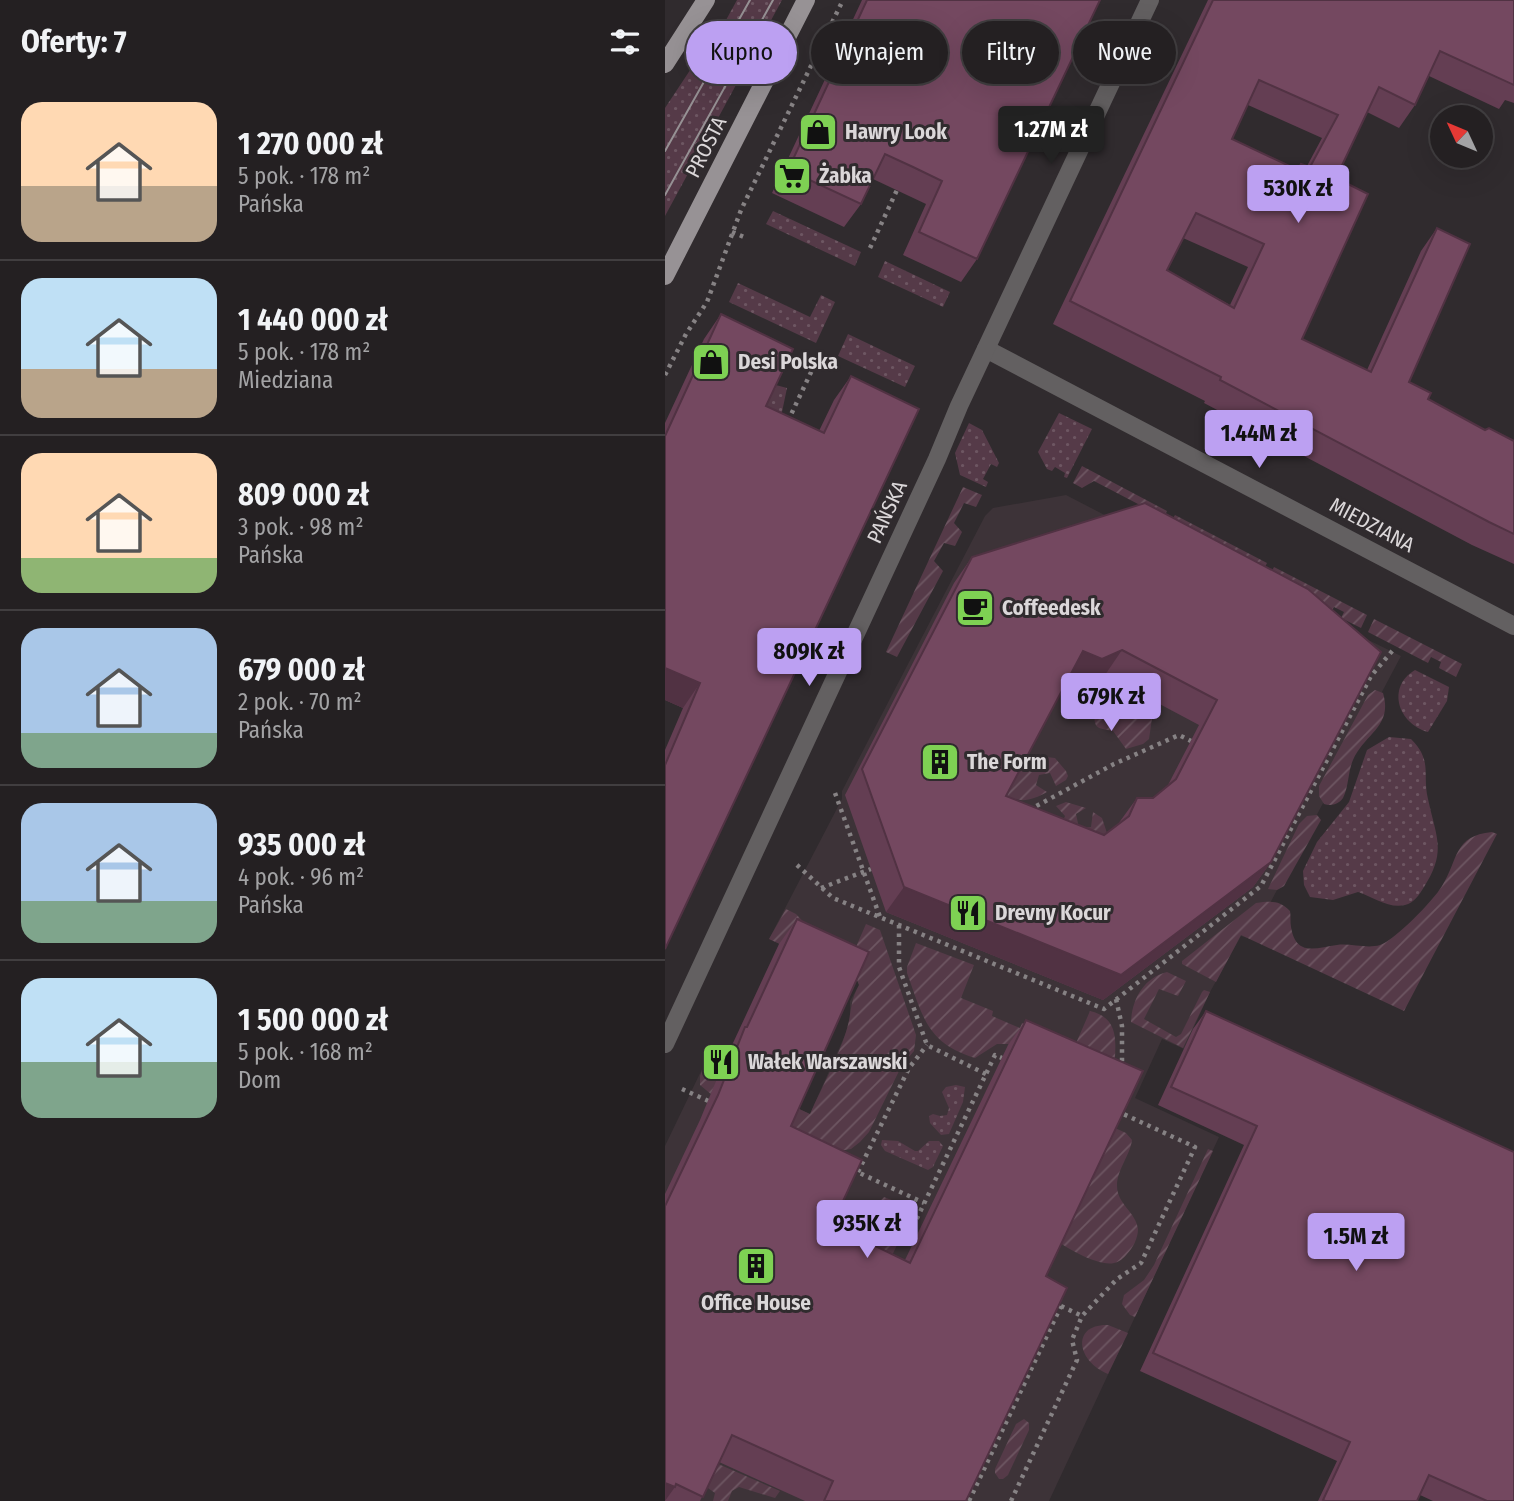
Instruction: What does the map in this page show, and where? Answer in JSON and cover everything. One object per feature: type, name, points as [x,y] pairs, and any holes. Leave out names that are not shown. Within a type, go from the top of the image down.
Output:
[{"type":"main road","points":[[665,64],[706,0]]},
{"type":"main road","name":"PROSTA","points":[[665,276],[806,0]]},
{"type":"street","name":"PAŃSKA","points":[[665,1044],[1150,0]]},
{"type":"street","name":"MIEDZIANA","points":[[986,349],[1514,626]]},
{"type":"path","points":[[665,375],[686,334],[707,302],[732,232],[843,0]]},
{"type":"path","points":[[870,248],[897,190]]},
{"type":"path","points":[[732,232],[744,237]]},
{"type":"path","points":[[784,431],[813,368]]},
{"type":"path","points":[[797,865],[833,898],[1104,1009],[1261,886],[1371,676],[1393,650]]},
{"type":"path","points":[[1362,667],[1371,676]]},
{"type":"path","points":[[1026,812],[1114,764],[1179,735],[1191,741]]},
{"type":"path","points":[[835,793],[880,918]]},
{"type":"path","points":[[821,888],[871,869]]},
{"type":"path","points":[[899,925],[899,967],[927,1045],[986,1074]]},
{"type":"path","points":[[1116,999],[1122,1026],[1121,1074]]},
{"type":"path","points":[[858,1172],[909,1068],[927,1045]]},
{"type":"path","points":[[916,1238],[909,1235],[995,1055],[1002,1059]]},
{"type":"path","points":[[682,1089],[721,1107]]},
{"type":"path","points":[[1011,1501],[1077,1360],[1072,1340],[1082,1316],[1117,1279],[1141,1263],[1195,1147],[1118,1112]]},
{"type":"path","points":[[846,1166],[924,1203]]},
{"type":"path","points":[[1052,1302],[1082,1316]]},
{"type":"path","points":[[969,1501],[1061,1306]]},
{"type":"shaded area","points":[[737,0],[782,0],[771,21],[726,21]]},
{"type":"shaded area","points":[[686,76],[686,84],[736,84],[665,216],[665,108]]},
{"type":"shaded area","points":[[773,211],[861,252],[855,266],[766,224]]},
{"type":"shaded area","points":[[885,261],[950,292],[943,307],[878,277]]},
{"type":"shaded area","points":[[738,283],[810,317],[821,295],[835,302],[816,343],[729,302]]},
{"type":"shaded area","points":[[848,334],[915,366],[905,387],[838,356]]},
{"type":"shaded area","points":[[772,384],[787,388],[782,412],[770,437],[751,428]]},
{"type":"shaded area","points":[[1059,413],[1092,429],[1067,478],[1064,477],[1065,473],[1055,467],[1052,471],[1047,469],[1038,452]]},
{"type":"shaded area","points":[[969,423],[982,430],[999,463],[997,467],[991,464],[983,479],[988,482],[986,487],[960,475],[955,453]]},
{"type":"shaded area","points":[[1082,466],[1167,511],[1158,528],[1139,518],[1138,504],[1094,481],[1082,488],[1073,483]]},
{"type":"shaded area","points":[[963,487],[982,495],[976,507],[964,503],[954,523],[962,532],[955,546],[944,543],[934,561],[943,571],[897,657],[886,652]]},
{"type":"shaded area","points":[[1066,495],[1290,611],[1352,632],[1401,656],[1251,939],[1241,936],[1210,992],[1184,1049],[1162,1039],[1135,1098],[1219,1137],[1049,1501],[665,1501],[665,1146],[704,1065],[810,1114],[845,1035],[850,1018],[850,1001],[859,985],[857,980],[769,939],[842,799],[842,791],[985,516],[993,508]]},
{"type":"shaded area","points":[[1175,515],[1267,563],[1258,580],[1165,531]]},
{"type":"shaded area","points":[[1274,567],[1367,615],[1361,628],[1341,618],[1344,612],[1334,607],[1331,612],[1265,584]]},
{"type":"shaded area","points":[[1374,619],[1462,664],[1456,677],[1439,668],[1441,662],[1431,657],[1428,663],[1368,632]]},
{"type":"shaded area","points":[[1415,670],[1449,687],[1447,701],[1428,732],[1409,721],[1399,704],[1401,686],[1406,677]]},
{"type":"shaded area","points":[[1105,679],[1154,705],[1149,739],[1143,744],[1126,749],[1113,731],[1099,728],[1095,724],[1095,708],[1103,717],[1113,713],[1115,709],[1111,698],[1097,700],[1101,681]]},
{"type":"shaded area","points":[[1375,690],[1383,693],[1385,705],[1381,722],[1353,760],[1343,798],[1334,804],[1324,804],[1319,796],[1319,786],[1368,695]]},
{"type":"shaded area","points":[[1389,737],[1411,739],[1422,754],[1426,790],[1438,844],[1431,874],[1416,898],[1405,905],[1387,904],[1358,892],[1333,900],[1310,897],[1304,885],[1303,871],[1317,842],[1349,802],[1367,750]]},
{"type":"shaded area","points":[[1028,755],[1055,758],[1068,776],[1056,786],[1050,773],[1039,775],[1036,785],[1047,792],[1027,800],[1011,798],[1006,795]]},
{"type":"shaded area","points":[[1066,802],[1086,808],[1076,814],[1079,828],[1091,827],[1093,812],[1102,818],[1109,839],[1060,828],[1065,816],[1056,806]]},
{"type":"shaded area","points":[[1317,815],[1321,820],[1284,886],[1277,890],[1268,889],[1299,824],[1307,816]]},
{"type":"shaded area","points":[[1479,834],[1497,834],[1404,1011],[1241,935],[1216,982],[1182,964],[1182,961],[1256,903],[1266,902],[1278,903],[1290,911],[1294,937],[1302,947],[1315,949],[1342,945],[1380,945],[1404,928],[1431,901],[1464,844]]},
{"type":"shaded area","points":[[786,909],[796,914],[809,928],[855,949],[866,924],[880,930],[916,1035],[914,1051],[902,1065],[869,1132],[851,1149],[839,1151],[712,1095],[700,1085],[704,1065],[810,1114],[842,1042],[859,985],[857,980],[769,939]]},
{"type":"shaded area","points":[[916,943],[974,965],[961,998],[993,1011],[992,1016],[1020,1028],[1022,1023],[1072,1044],[1077,1041],[1090,1011],[1101,1015],[1113,1028],[1115,1036],[1114,1077],[1098,1086],[1008,1044],[997,1044],[975,1058],[946,1044],[929,1026],[907,973]]},
{"type":"shaded area","points":[[1167,972],[1186,981],[1178,996],[1159,989],[1144,1019],[1176,1037],[1181,1034],[1202,992],[1210,992],[1183,1048],[1131,1022],[1140,991],[1151,979]]},
{"type":"shaded area","points":[[946,1087],[965,1087],[963,1102],[949,1134],[941,1135],[930,1123],[929,1116],[947,1115],[949,1108],[942,1092]]},
{"type":"shaded area","points":[[1115,1128],[1126,1133],[1132,1140],[1117,1186],[1120,1198],[1137,1223],[1138,1229],[1135,1243],[1126,1255],[1118,1262],[1108,1263],[1083,1256],[1055,1239]]},
{"type":"shaded area","points":[[882,1140],[898,1141],[915,1151],[929,1141],[939,1141],[943,1146],[933,1167],[928,1170],[885,1151],[881,1145]]},
{"type":"shaded area","points":[[1208,1149],[1213,1151],[1135,1317],[1130,1315],[1122,1304],[1124,1295],[1144,1280],[1154,1265]]},
{"type":"shaded area","points":[[884,1197],[909,1207],[912,1213],[881,1279],[818,1249],[837,1209],[843,1218],[834,1236],[869,1243],[876,1234],[874,1207]]},
{"type":"shaded area","points":[[1108,1325],[1128,1333],[1108,1374],[1089,1361],[1082,1344],[1088,1330]]},
{"type":"shaded area","points":[[1024,1419],[1029,1423],[1029,1430],[1008,1475],[999,1479],[995,1469],[1016,1424]]},
{"type":"shaded area","points":[[716,1463],[780,1491],[775,1498],[739,1487],[732,1491],[728,1501],[713,1501],[715,1493],[705,1486]]},
{"type":"building","points":[[867,0],[1100,0],[1090,21],[1073,21],[1073,57],[977,259],[919,232],[942,181],[913,167],[885,154],[861,204],[788,170],[828,84],[948,84],[948,21],[857,21]]},
{"type":"building","points":[[1213,0],[1514,0],[1514,85],[1440,51],[1415,105],[1379,87],[1336,178],[1368,194],[1302,339],[1371,372],[1437,228],[1470,244],[1409,382],[1431,393],[1428,399],[1485,430],[1489,428],[1514,441],[1514,534],[1220,380],[1221,377],[1070,301],[1173,84],[1176,84],[1176,78]],"holes":[[[1259,80],[1338,115],[1310,167],[1301,164],[1298,170],[1232,139]],[[1196,213],[1264,244],[1234,308],[1167,270]]]},
{"type":"building","points":[[721,314],[793,349],[766,406],[824,433],[851,376],[919,409],[665,949],[665,765],[700,683],[665,668],[665,436]]},
{"type":"building","name":"The Form","points":[[1145,503],[1308,589],[1381,652],[1271,862],[1121,975],[904,887],[862,769],[972,557]],"holes":[[[1122,650],[1217,700],[1176,779],[1153,798],[1137,798],[1129,816],[1104,835],[1006,796],[1083,651],[1102,659]]]},
{"type":"building","name":"Office House","points":[[797,919],[869,952],[791,1126],[862,1160],[832,1225],[910,1263],[1026,1020],[1143,1071],[1046,1276],[1067,1288],[966,1501],[824,1501],[833,1481],[732,1435],[703,1497],[676,1484],[675,1487],[665,1483],[665,1206],[718,1095],[745,1027]]},
{"type":"building","points":[[1206,1011],[1514,1152],[1514,1501],[1487,1501],[1429,1475],[1417,1501],[1325,1501],[1323,1500],[1350,1442],[1153,1353],[1257,1126],[1171,1087]]},
{"type":"tram line","points":[[665,151],[750,0]]},
{"type":"tram line","points":[[665,195],[773,0]]},
{"type":"place","name":"Hawry Look","points":[[818,132]]},
{"type":"place","name":"Żabka","points":[[792,176]]},
{"type":"place","name":"Desi Polska","points":[[711,362]]},
{"type":"place","name":"Coffeedesk","points":[[975,608]]},
{"type":"place","name":"The Form","points":[[940,762]]},
{"type":"place","name":"Drevny Kocur","points":[[968,913]]},
{"type":"place","name":"Wałek Warszawski","points":[[721,1062]]},
{"type":"place","name":"Office House","points":[[756,1266]]}]
